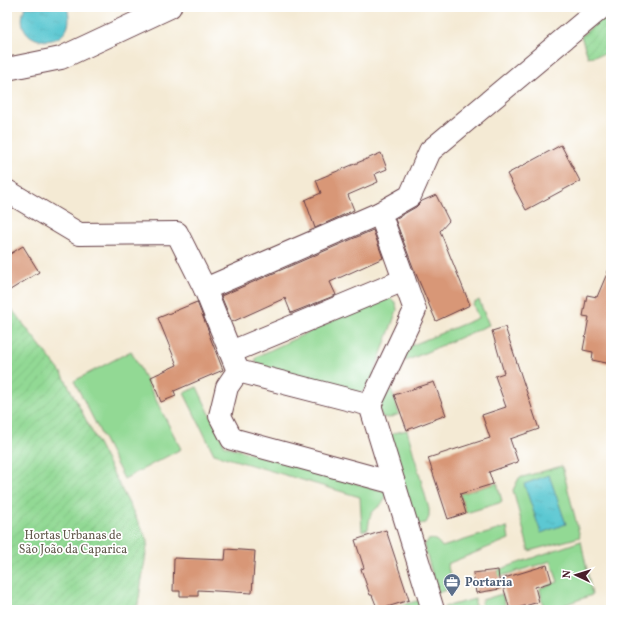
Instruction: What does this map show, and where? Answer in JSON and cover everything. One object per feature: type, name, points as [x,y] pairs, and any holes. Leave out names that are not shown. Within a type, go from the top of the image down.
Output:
[{"type":"lane","points":[[7,69],[61,58],[170,7]]},
{"type":"lane","points":[[206,289],[380,214],[410,196],[430,151],[602,7]]},
{"type":"lane","points":[[7,191],[78,234],[176,233],[206,289],[234,362],[220,416],[232,439],[394,483]]},
{"type":"lane","points":[[380,214],[415,310],[370,405],[433,610]]},
{"type":"lane","points":[[234,362],[404,280]]},
{"type":"lane","points":[[234,362],[370,405]]},
{"type":"green space","points":[[611,11],[611,53],[588,57],[581,36]]},
{"type":"green space","points":[[389,297],[396,303],[397,310],[371,381],[361,393],[258,366],[255,359],[258,356],[379,299]]},
{"type":"green space","points":[[479,300],[489,325],[406,361],[403,359],[403,349],[478,318],[473,304]]},
{"type":"green space","name":"Hortas Urbanas de São João da Caparica","points":[[7,303],[63,375],[148,541],[137,610],[7,610]]},
{"type":"green space","points":[[131,351],[181,449],[124,479],[74,381]]},
{"type":"green space","points":[[197,387],[225,446],[386,492],[385,500],[374,510],[371,515],[368,529],[362,531],[360,497],[214,454],[184,393]]},
{"type":"green space","points":[[389,387],[399,414],[389,418],[382,417],[378,408]]},
{"type":"green space","points":[[407,430],[429,509],[429,517],[426,523],[419,524],[415,520],[389,437],[394,433]]},
{"type":"green space","points":[[562,466],[580,537],[529,551],[513,490],[519,478]]},
{"type":"green space","points":[[497,483],[502,501],[466,513],[460,494]]},
{"type":"green space","points":[[507,527],[509,539],[447,564],[454,587],[438,593],[424,546],[428,540],[436,540],[442,547]]},
{"type":"green space","points":[[581,541],[592,595],[550,610],[545,610],[540,588],[558,582],[551,561],[498,577],[498,570]]},
{"type":"green space","points":[[502,594],[507,610],[481,610],[482,600]]},
{"type":"green space","points":[[475,599],[475,610],[446,610],[444,607]]},
{"type":"green space","points":[[420,600],[423,610],[385,610]]},
{"type":"water","points":[[25,7],[67,7],[69,22],[64,33],[56,39],[45,41],[34,38],[26,32],[22,21]]},
{"type":"water","points":[[549,475],[566,524],[541,533],[524,484]]},
{"type":"building","points":[[561,145],[580,181],[526,210],[507,174]]},
{"type":"building","points":[[381,153],[387,169],[375,174],[378,182],[348,195],[354,210],[315,228],[305,200],[321,193],[316,180]]},
{"type":"building","points":[[436,195],[449,221],[440,231],[470,305],[436,321],[413,267],[395,219],[416,207],[422,201]]},
{"type":"building","points":[[373,230],[383,258],[330,282],[336,295],[291,313],[285,298],[232,322],[221,296]]},
{"type":"building","points":[[23,246],[39,272],[7,292],[7,256]]},
{"type":"building","points":[[611,264],[611,364],[592,360],[593,352],[583,350],[589,317],[583,316],[587,295],[597,297]]},
{"type":"building","points":[[197,302],[223,370],[174,391],[176,396],[161,402],[151,377],[177,365],[158,318]]},
{"type":"building","points":[[505,327],[539,429],[510,439],[518,462],[489,472],[493,484],[460,494],[466,513],[448,519],[428,458],[490,438],[482,415],[506,407],[495,376],[504,373],[492,331]]},
{"type":"building","points":[[434,382],[446,415],[407,430],[394,395]]},
{"type":"building","points":[[386,530],[409,600],[378,610],[372,595],[370,595],[361,569],[364,568],[355,540]]},
{"type":"building","points":[[226,549],[255,551],[252,593],[198,590],[198,596],[180,596],[180,591],[173,591],[174,558],[225,560]]},
{"type":"building","points":[[547,565],[552,582],[535,587],[539,602],[510,610],[501,579]]},
{"type":"building","points":[[498,570],[500,589],[476,593],[473,573]]},
{"type":"place","name":"Portaria","points":[[452,597]]}]
